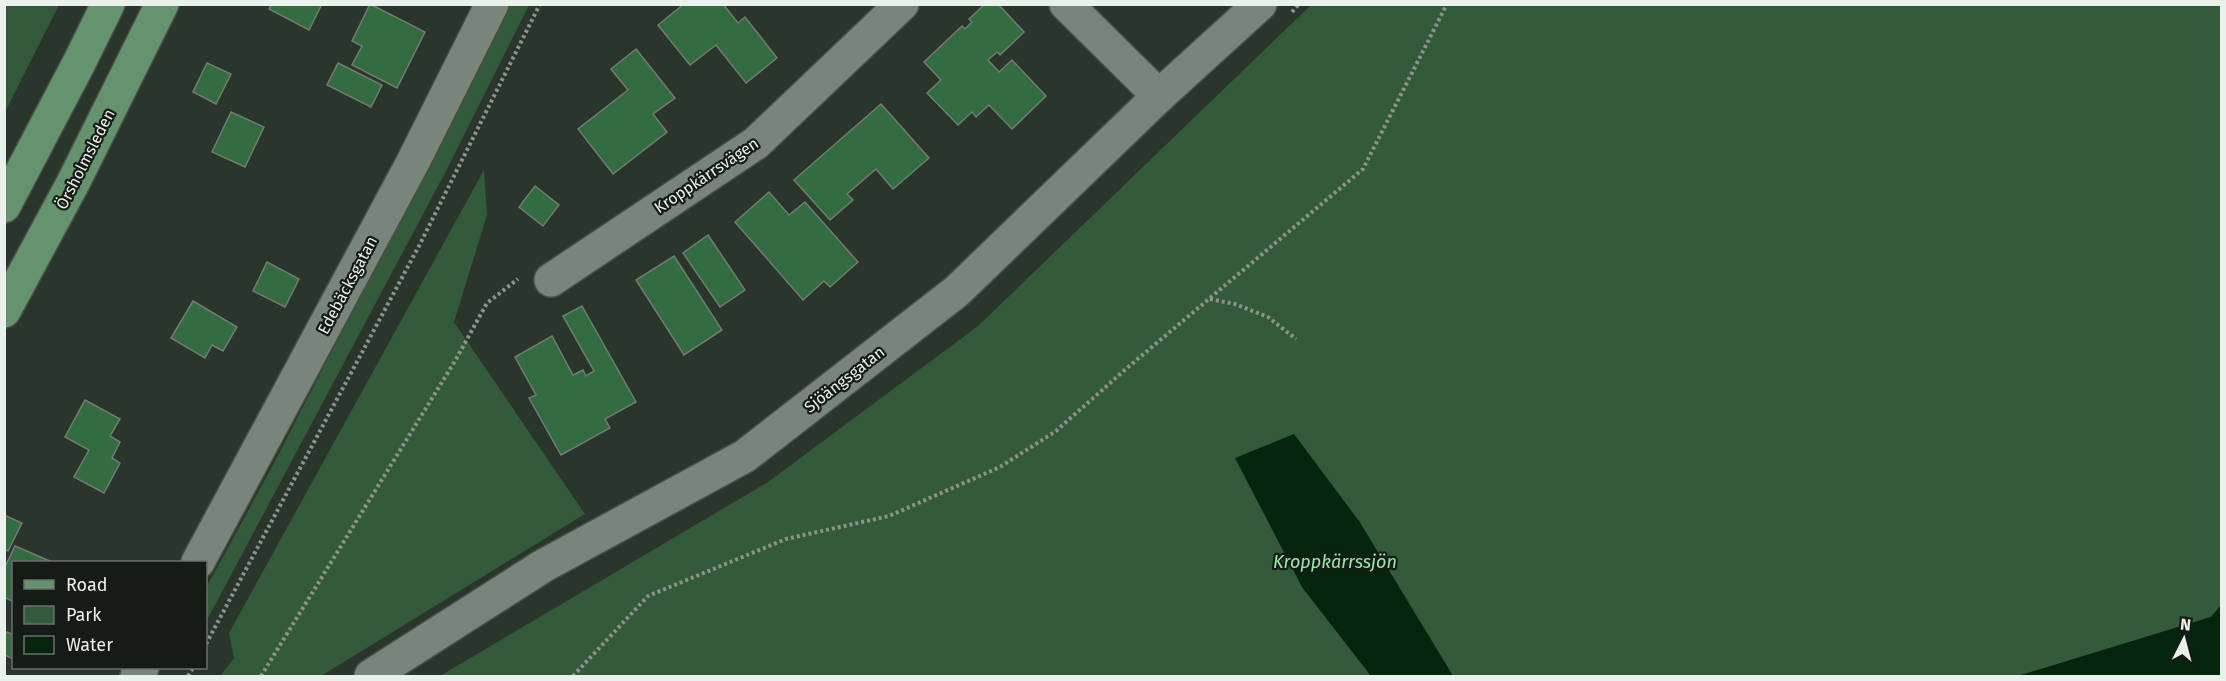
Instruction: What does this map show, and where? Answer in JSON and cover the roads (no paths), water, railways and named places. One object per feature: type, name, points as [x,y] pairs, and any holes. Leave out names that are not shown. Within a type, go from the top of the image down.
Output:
[{"type":"main road","points":[[4,206],[108,4]]},
{"type":"main road","name":"Örsholmsleden","points":[[4,311],[78,173],[162,4]]},
{"type":"street","name":"Edebäcksgatan","points":[[199,561],[413,162],[492,4]]},
{"type":"street","name":"Kroppkärrsvägen","points":[[550,280],[756,143],[902,4]]},
{"type":"street","points":[[1066,4],[1159,96]]},
{"type":"street","name":"Sjöängsgatan","points":[[371,676],[543,566],[745,456],[957,291],[1159,96],[1260,4]]},
{"type":"water","name":"Kroppkärrssjön","points":[[1294,434],[1359,521],[1453,676],[1371,676],[1302,587],[1235,458]]},
{"type":"water","points":[[2221,605],[2221,676],[2018,676],[2211,617]]}]
